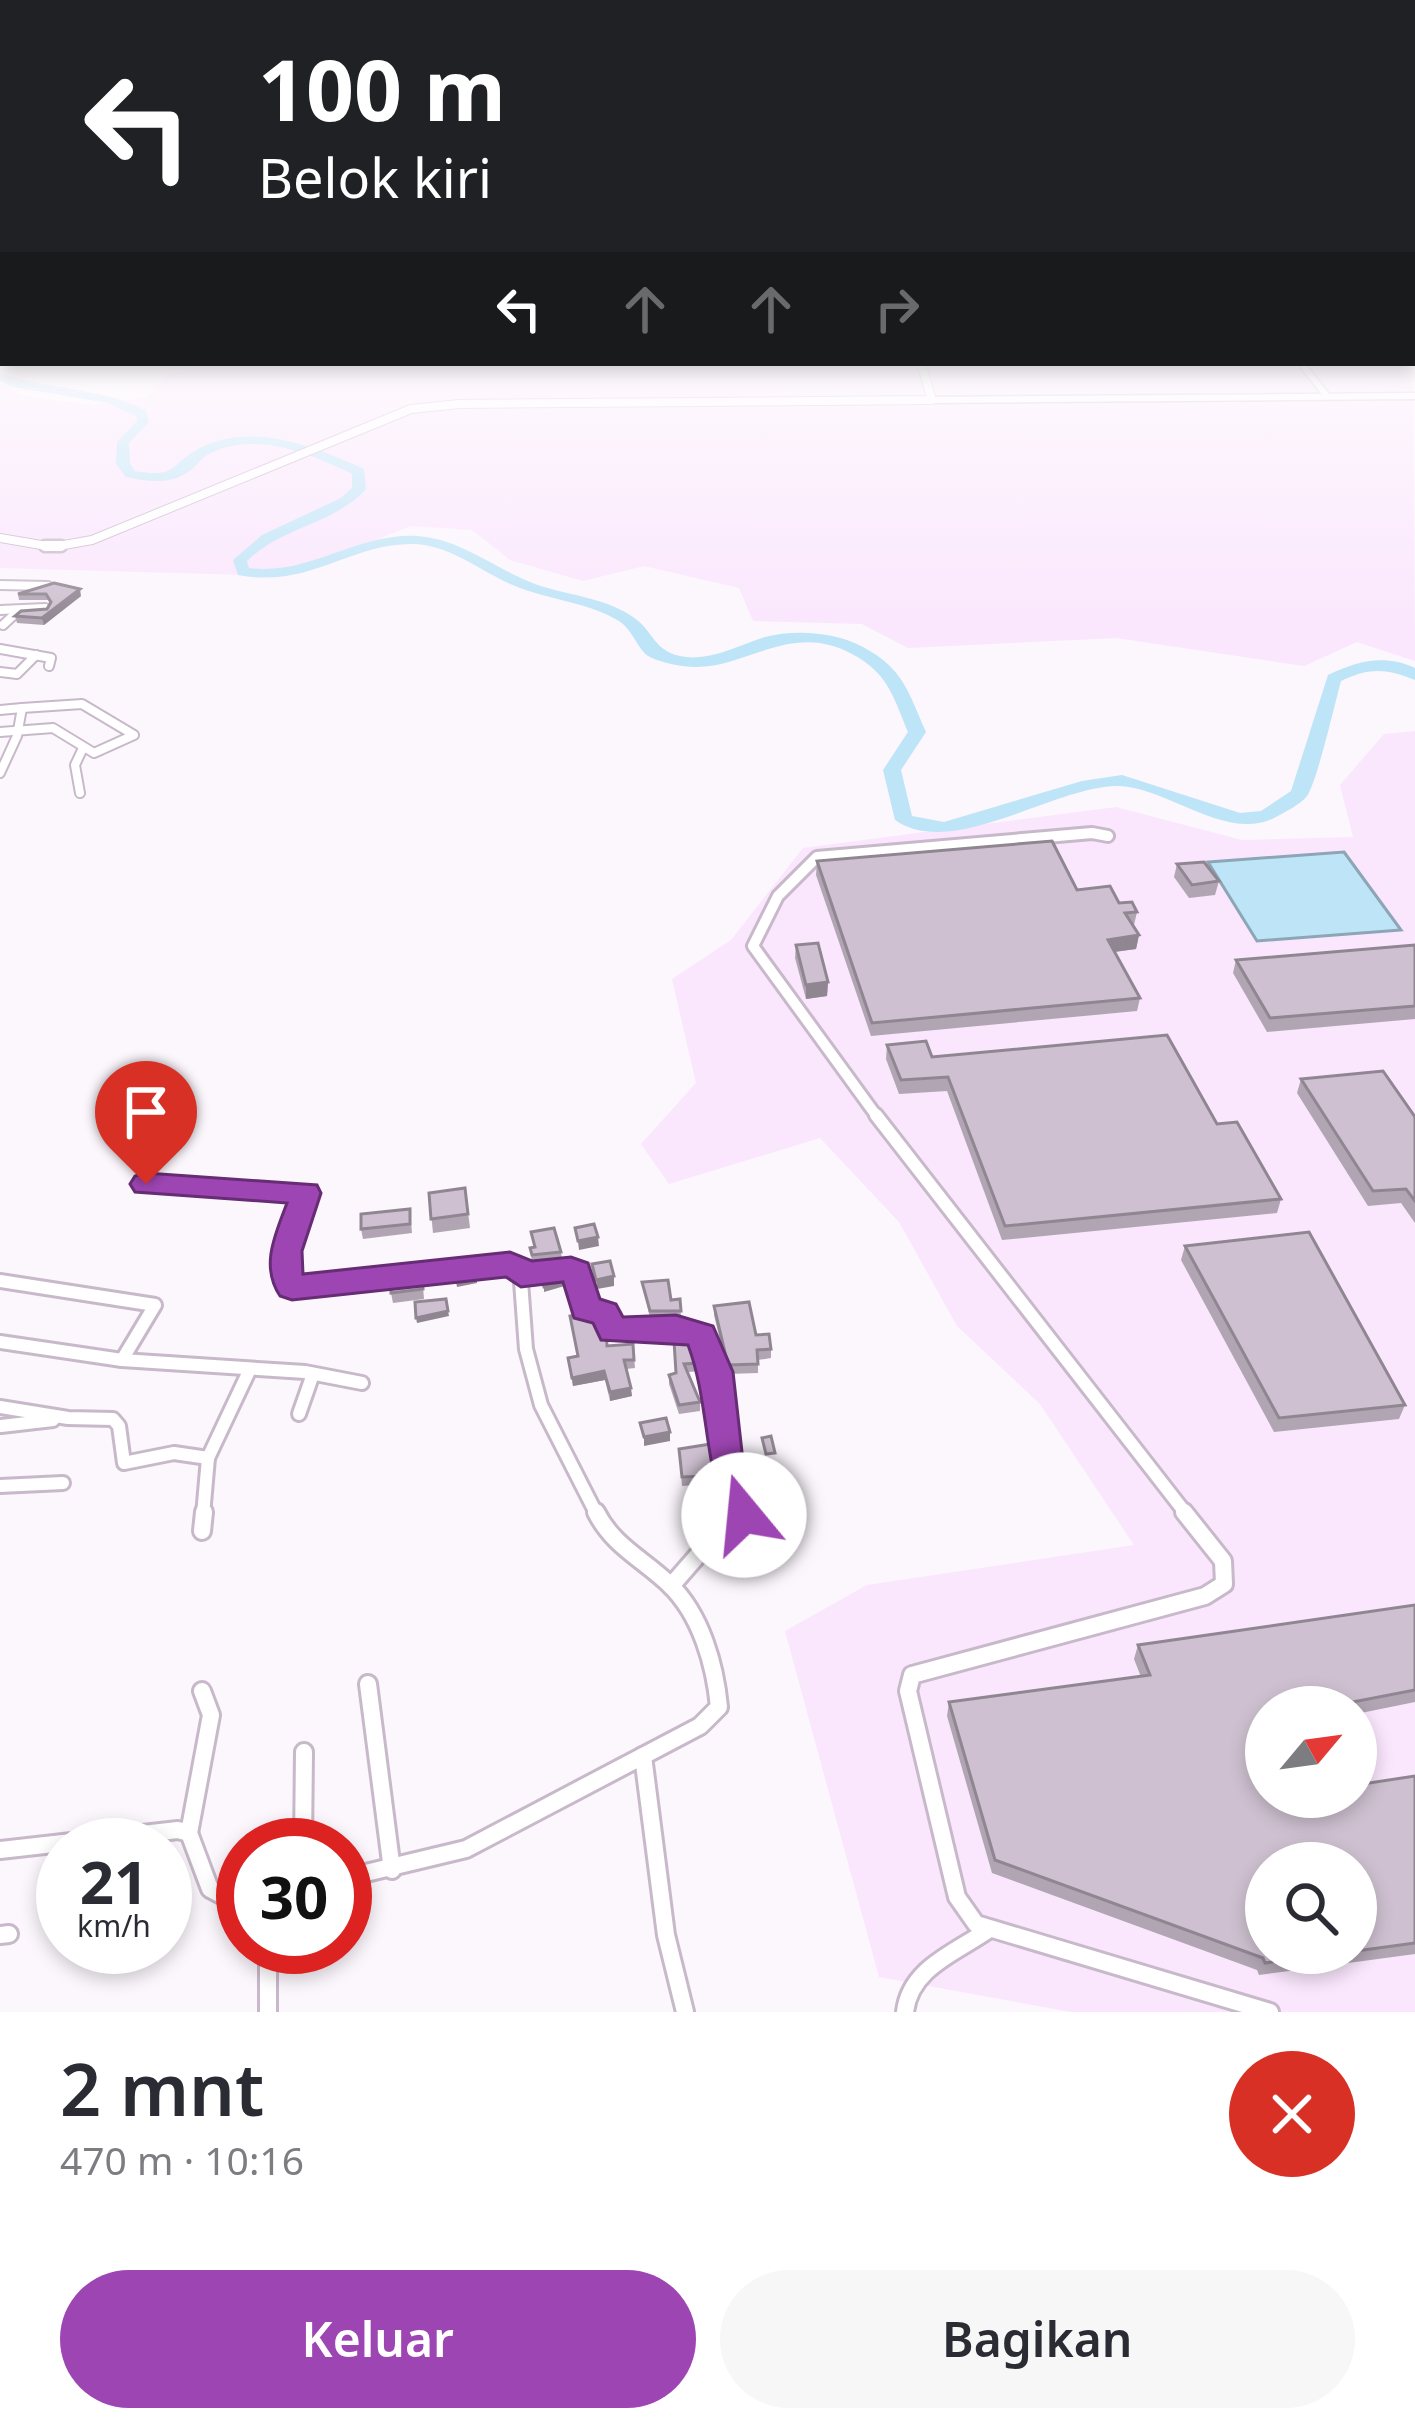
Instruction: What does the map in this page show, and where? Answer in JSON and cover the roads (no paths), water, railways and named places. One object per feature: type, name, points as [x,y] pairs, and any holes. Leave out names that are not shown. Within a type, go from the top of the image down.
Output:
[{"type":"street","points":[[0,538],[52,547],[92,540],[334,440]]},
{"type":"street","points":[[0,585],[48,586]]},
{"type":"street","points":[[0,610],[17,613],[45,608]]},
{"type":"street","points":[[3,626],[17,613]]},
{"type":"street","points":[[0,649],[51,658],[49,667]]},
{"type":"street","points":[[0,672],[18,673],[36,655]]},
{"type":"street","points":[[0,710],[82,704],[134,735],[102,753],[83,748],[52,728],[0,732]]},
{"type":"street","points":[[0,773],[22,708]]},
{"type":"street","points":[[80,793],[75,765],[83,748]]},
{"type":"street","points":[[1108,836],[1092,833],[817,857],[805,863],[753,941],[755,951],[918,1173],[1223,1561],[1227,1575],[1224,1584],[1204,1596],[912,1675],[908,1691],[957,1897],[976,1924],[988,1930],[1270,2012]]},
{"type":"street","points":[[146,1184],[306,1193],[286,1251],[287,1281],[292,1288],[510,1264],[520,1268],[526,1349],[545,1415],[602,1524],[620,1547],[671,1586],[701,1636],[716,1674],[719,1707],[700,1726],[466,1849],[372,1873]]},
{"type":"street","points":[[521,1275],[574,1269],[586,1309],[604,1313],[613,1330],[676,1328],[706,1340],[719,1389],[724,1452],[747,1528],[705,1547],[671,1586]]},
{"type":"street","points":[[0,1281],[153,1302],[154,1311],[122,1360]]},
{"type":"street","points":[[0,1342],[122,1360],[313,1374],[362,1383]]},
{"type":"street","points":[[202,1532],[208,1458],[250,1369]]},
{"type":"street","points":[[299,1414],[313,1374]]},
{"type":"street","points":[[68,1418],[0,1427],[7,1408],[68,1418],[113,1419],[119,1426],[124,1463],[174,1453],[208,1458]]},
{"type":"street","points":[[0,1486],[63,1483]]},
{"type":"street","points":[[368,1684],[392,1870]]},
{"type":"street","points":[[192,1818],[211,1715],[202,1691]]},
{"type":"street","points":[[303,1818],[304,1752]]},
{"type":"street","points":[[643,1756],[666,1935],[685,2012]]},
{"type":"street","points":[[192,1841],[216,1895]]},
{"type":"street","points":[[0,1850],[36,1846]]},
{"type":"street","points":[[904,2012],[904,1997],[918,1977],[988,1930]]},
{"type":"street","points":[[268,1974],[268,2012]]},
{"type":"water","points":[[1344,852],[1401,930],[1257,941],[1208,862]]},
{"type":"waterway","points":[[125,440],[123,464],[131,474],[152,477],[184,469],[206,450],[245,441],[303,449],[359,472],[359,489],[346,501],[253,547],[240,560],[243,572],[285,574],[375,545],[432,542],[525,585],[623,617],[653,652],[687,662],[723,657],[773,640],[809,637],[854,648],[891,673],[917,732],[892,770],[904,820],[945,828],[1088,785],[1122,780],[1239,819],[1266,816],[1299,794],[1334,678],[1374,664],[1394,665],[1415,675]]}]
